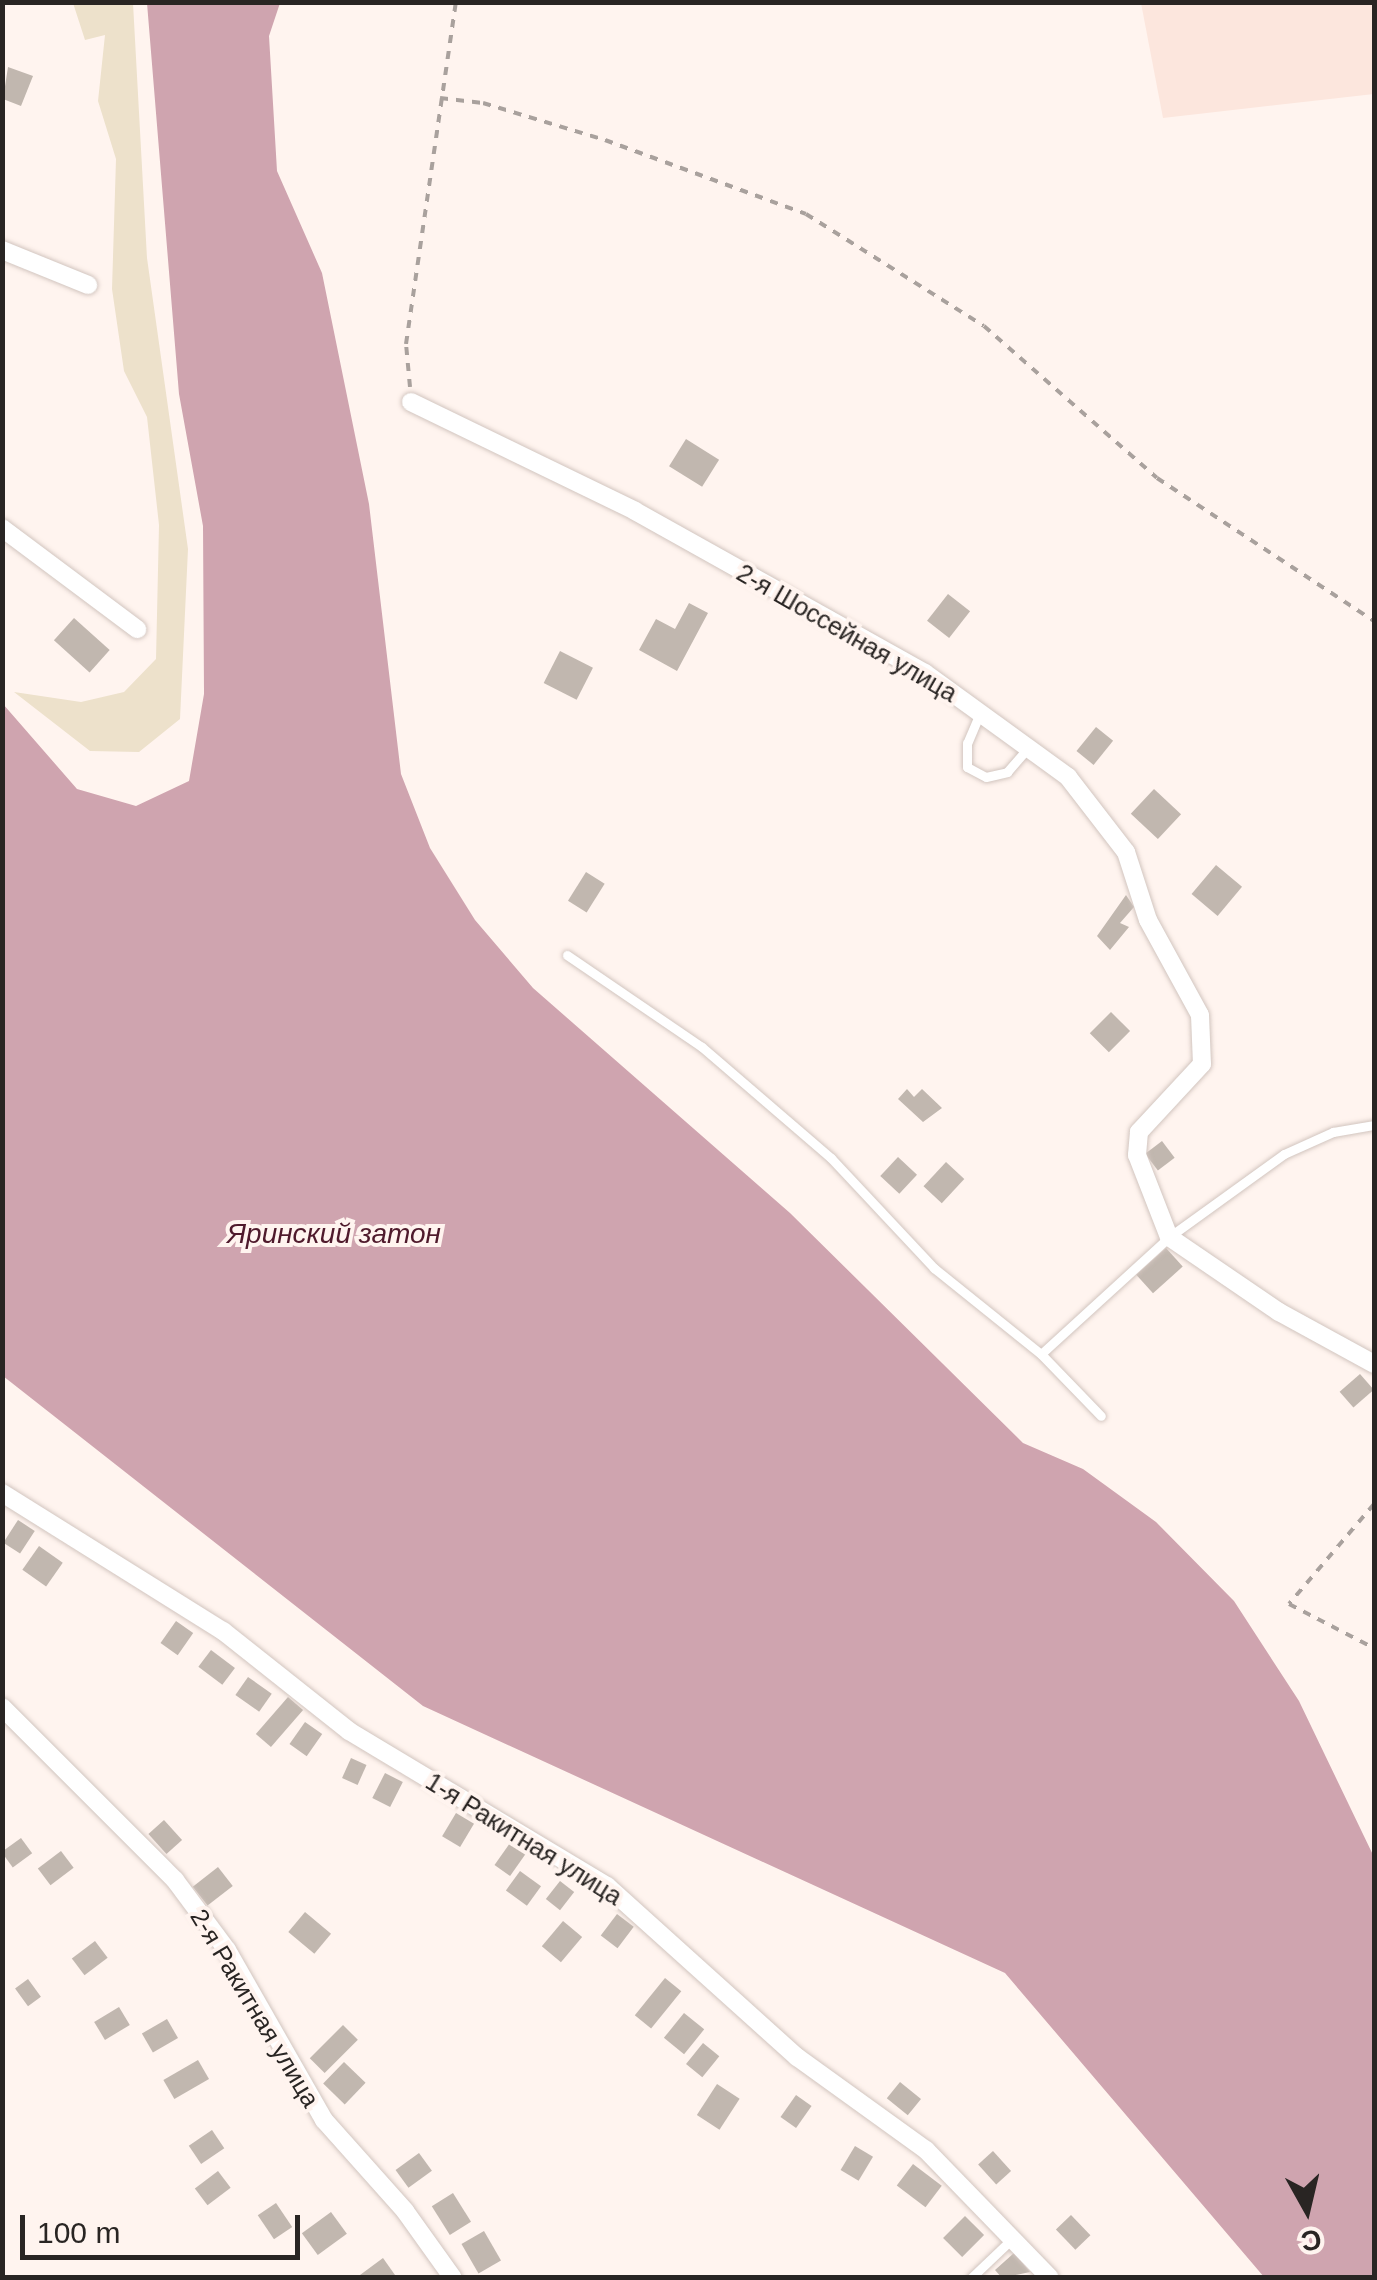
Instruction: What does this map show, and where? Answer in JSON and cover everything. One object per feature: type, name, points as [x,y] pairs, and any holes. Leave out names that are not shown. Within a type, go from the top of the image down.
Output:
[{"type":"street","points":[[2,250],[88,285]]},
{"type":"street","name":"2-я Шоссейная улица","points":[[411,402],[635,511],[925,673],[1068,776],[1126,852],[1148,920],[1200,1015],[1202,1064],[1139,1132],[1137,1156],[1169,1237]]},
{"type":"street","points":[[2,528],[137,629]]},
{"type":"street","points":[[1169,1237],[1279,1312],[1374,1364]]},
{"type":"street","name":"1-я Ракитная улица","points":[[2,1493],[224,1631],[349,1730],[607,1886],[797,2057],[926,2150],[1050,2278]]},
{"type":"street","name":"2-я Ракитная улица","points":[[2,1707],[175,1880],[226,1950],[324,2120],[405,2211],[453,2278]]},
{"type":"lane","points":[[980,713],[967,743],[967,767],[986,777],[1006,772],[1028,748]]},
{"type":"lane","points":[[566,955],[702,1047],[832,1158],[934,1268],[1041,1354],[1101,1416]]},
{"type":"lane","points":[[1041,1354],[1169,1237],[1284,1154],[1333,1132],[1374,1125]]},
{"type":"lane","points":[[971,2278],[1014,2237]]},
{"type":"path","points":[[411,402],[406,344],[456,2]]},
{"type":"path","points":[[440,98],[483,103],[606,140],[806,214],[984,326],[1158,478],[1374,621]]},
{"type":"path","points":[[1374,1504],[1289,1604],[1374,1648]]},
{"type":"shaded area","points":[[73,3],[133,3],[147,258],[188,549],[180,719],[139,752],[90,751],[14,692],[81,702],[124,692],[156,659],[159,525],[147,417],[124,371],[112,289],[116,159],[98,101],[105,35],[85,40]]},
{"type":"shaded area","points":[[1141,3],[1374,3],[1374,94],[1163,118]]},
{"type":"water","name":"Яринский затон","points":[[147,3],[280,3],[269,36],[277,171],[322,273],[369,504],[401,774],[430,848],[475,920],[533,988],[790,1213],[1023,1443],[1083,1469],[1156,1522],[1234,1601],[1299,1701],[1374,1857],[1374,2277],[1264,2277],[1005,1973],[423,1706],[3,1376],[3,704],[77,789],[136,806],[189,781],[204,694],[203,526],[179,394]]},
{"type":"building","points":[[8,67],[33,76],[21,106],[3,99]]},
{"type":"building","points":[[686,439],[719,460],[702,487],[669,466]]},
{"type":"building","points":[[948,594],[970,611],[949,638],[927,621]]},
{"type":"building","points":[[689,603],[708,613],[677,671],[639,650],[656,619],[675,629]]},
{"type":"building","points":[[74,618],[110,650],[90,672],[54,640]]},
{"type":"building","points":[[560,651],[593,668],[577,700],[544,683]]},
{"type":"building","points":[[1096,727],[1113,741],[1094,765],[1076,751]]},
{"type":"building","points":[[1154,789],[1181,814],[1158,839],[1131,814]]},
{"type":"building","points":[[1216,865],[1242,887],[1218,916],[1192,894]]},
{"type":"building","points":[[586,872],[605,884],[587,912],[568,901]]},
{"type":"building","points":[[1126,895],[1134,907],[1120,923],[1129,927],[1110,950],[1097,936]]},
{"type":"building","points":[[1111,1012],[1130,1031],[1109,1052],[1090,1033]]},
{"type":"building","points":[[907,1089],[914,1097],[922,1089],[942,1108],[923,1122],[898,1099]]},
{"type":"building","points":[[1162,1141],[1175,1158],[1158,1170],[1145,1154]]},
{"type":"building","points":[[898,1157],[917,1175],[899,1194],[880,1176]]},
{"type":"building","points":[[946,1162],[964,1179],[942,1203],[923,1186]]},
{"type":"building","points":[[1166,1248],[1183,1267],[1153,1293],[1136,1275]]},
{"type":"building","points":[[1360,1374],[1374,1390],[1353,1408],[1340,1392]]},
{"type":"building","points":[[18,1520],[35,1531],[20,1554],[3,1543]]},
{"type":"building","points":[[39,1546],[63,1563],[46,1586],[22,1570]]},
{"type":"building","points":[[176,1621],[193,1633],[178,1655],[161,1643]]},
{"type":"building","points":[[211,1650],[235,1668],[222,1685],[198,1667]]},
{"type":"building","points":[[248,1677],[272,1694],[259,1712],[235,1695]]},
{"type":"building","points":[[288,1697],[303,1710],[271,1747],[256,1734]]},
{"type":"building","points":[[305,1722],[322,1734],[307,1756],[290,1744]]},
{"type":"building","points":[[351,1758],[367,1765],[358,1785],[342,1778]]},
{"type":"building","points":[[385,1773],[403,1782],[390,1807],[372,1798]]},
{"type":"building","points":[[456,1813],[474,1824],[460,1847],[442,1836]]},
{"type":"building","points":[[164,1820],[182,1840],[166,1854],[148,1834]]},
{"type":"building","points":[[21,1838],[32,1853],[13,1867],[2,1852]]},
{"type":"building","points":[[510,1843],[526,1854],[510,1876],[495,1865]]},
{"type":"building","points":[[61,1851],[74,1868],[50,1885],[38,1868]]},
{"type":"building","points":[[218,1867],[233,1886],[208,1906],[193,1887]]},
{"type":"building","points":[[520,1871],[541,1886],[527,1906],[506,1890]]},
{"type":"building","points":[[560,1881],[574,1892],[560,1910],[546,1899]]},
{"type":"building","points":[[305,1912],[331,1934],[314,1954],[288,1932]]},
{"type":"building","points":[[617,1914],[634,1927],[618,1948],[601,1936]]},
{"type":"building","points":[[563,1921],[582,1937],[561,1962],[542,1946]]},
{"type":"building","points":[[95,1941],[108,1958],[84,1975],[72,1958]]},
{"type":"building","points":[[665,1978],[681,1991],[651,2029],[635,2015]]},
{"type":"building","points":[[28,1979],[41,1997],[28,2006],[15,1988]]},
{"type":"building","points":[[119,2007],[130,2025],[105,2040],[94,2022]]},
{"type":"building","points":[[684,2013],[704,2029],[684,2054],[664,2038]]},
{"type":"building","points":[[167,2019],[178,2038],[153,2053],[142,2034]]},
{"type":"building","points":[[343,2025],[358,2040],[325,2073],[310,2058]]},
{"type":"building","points":[[703,2043],[719,2056],[702,2077],[686,2064]]},
{"type":"building","points":[[198,2060],[209,2079],[174,2099],[163,2080]]},
{"type":"building","points":[[344,2062],[366,2083],[345,2104],[323,2084]]},
{"type":"building","points":[[900,2082],[921,2099],[908,2115],[887,2098]]},
{"type":"building","points":[[717,2084],[740,2099],[719,2130],[697,2115]]},
{"type":"building","points":[[796,2095],[812,2106],[796,2128],[781,2117]]},
{"type":"building","points":[[212,2130],[224,2148],[201,2164],[189,2146]]},
{"type":"building","points":[[855,2146],[873,2157],[859,2181],[841,2170]]},
{"type":"building","points":[[993,2151],[1011,2171],[996,2184],[978,2164]]},
{"type":"building","points":[[419,2153],[432,2171],[408,2188],[396,2170]]},
{"type":"building","points":[[913,2164],[942,2186],[926,2207],[897,2186]]},
{"type":"building","points":[[218,2171],[231,2188],[207,2205],[195,2188]]},
{"type":"building","points":[[453,2193],[471,2222],[450,2235],[432,2206]]},
{"type":"building","points":[[276,2203],[292,2227],[274,2239],[258,2215]]},
{"type":"building","points":[[331,2212],[347,2234],[318,2255],[302,2233]]},
{"type":"building","points":[[1071,2215],[1090,2235],[1075,2250],[1056,2230]]},
{"type":"building","points":[[965,2216],[984,2235],[962,2257],[943,2238]]},
{"type":"building","points":[[484,2231],[501,2260],[478,2273],[461,2244]]},
{"type":"building","points":[[1014,2253],[1030,2272],[1002,2278],[995,2270]]},
{"type":"building","points":[[383,2258],[395,2275],[361,2278],[360,2275]]}]
